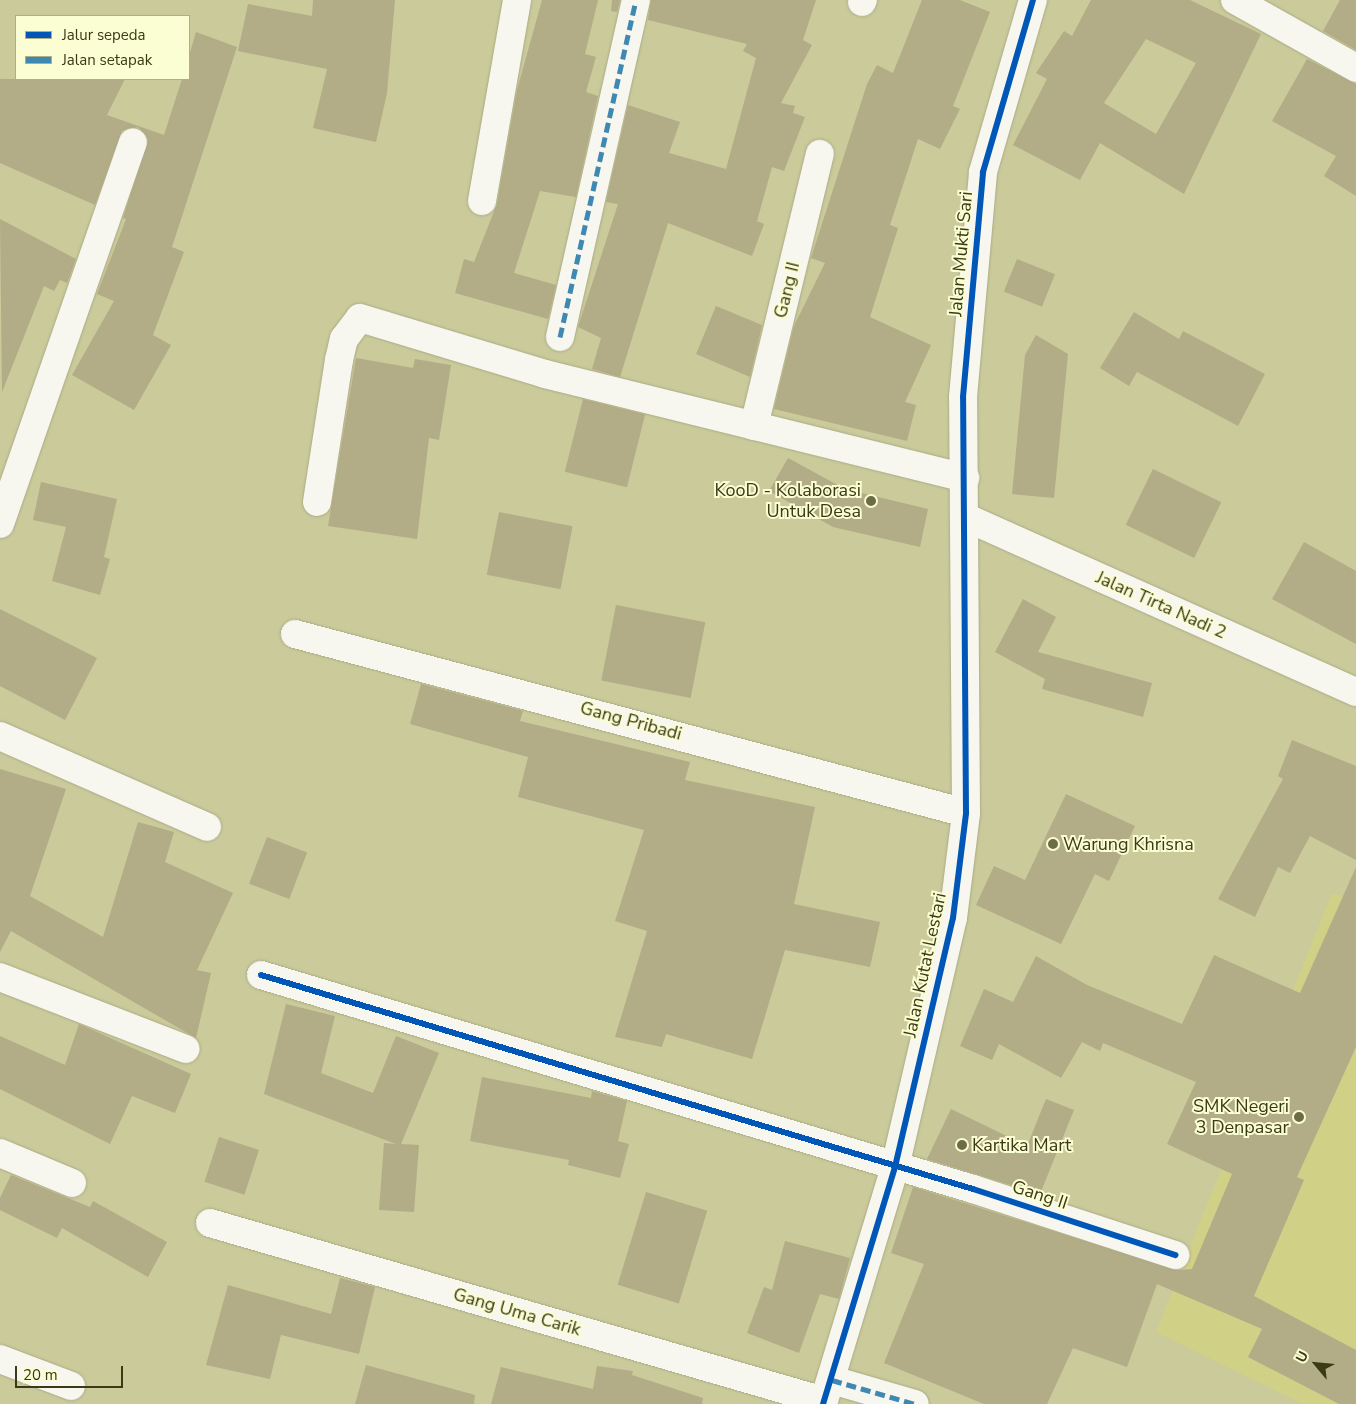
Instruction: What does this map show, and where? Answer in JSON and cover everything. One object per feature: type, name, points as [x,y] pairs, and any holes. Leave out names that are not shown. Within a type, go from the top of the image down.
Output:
[{"type":"street","points":[[482,201],[517,0]]},
{"type":"street","points":[[560,337],[636,0]]},
{"type":"street","name":"Jalan Mukti Sari","points":[[966,518],[963,397],[983,172],[1034,0]]},
{"type":"street","points":[[1235,0],[1356,68]]},
{"type":"street","points":[[0,524],[133,142]]},
{"type":"street","name":"Gang II","points":[[754,426],[820,154]]},
{"type":"street","points":[[317,502],[339,360],[344,339],[360,318],[545,374],[965,478]]},
{"type":"street","name":"Jalan Tirta Nadi 2","points":[[966,518],[1356,692]]},
{"type":"street","name":"Jalan Kutat Lestari","points":[[826,1395],[895,1167],[953,918],[966,813],[966,518]]},
{"type":"street","name":"Gang Pribadi","points":[[295,634],[966,813]]},
{"type":"street","points":[[0,736],[207,827]]},
{"type":"street","name":"Gang II","points":[[261,975],[895,1167],[1175,1255]]},
{"type":"street","points":[[0,977],[186,1049]]},
{"type":"street","points":[[0,1153],[72,1183]]},
{"type":"street","name":"Gang Uma Carik","points":[[210,1223],[826,1395],[916,1404]]},
{"type":"street","points":[[0,1359],[71,1386]]},
{"type":"shaded area","name":"SMK Negeri 3 Denpasar","points":[[1332,893],[1356,902],[1356,1404],[1303,1404],[1156,1332]]},
{"type":"building","points":[[313,0],[395,0],[387,93],[376,142],[313,128],[327,69],[238,51],[248,4],[312,16]]},
{"type":"building","points":[[542,0],[598,0],[585,54],[596,57],[586,92],[598,96],[576,197],[540,191],[514,273],[556,285],[548,319],[455,293],[464,259],[474,262],[497,204],[517,90]]},
{"type":"building","points":[[612,0],[620,0],[617,12],[611,11]]},
{"type":"building","points":[[651,0],[816,0],[803,40],[812,45],[781,103],[795,106],[793,113],[805,117],[784,171],[772,167],[757,221],[764,224],[752,256],[668,223],[620,377],[592,369],[601,338],[578,327],[618,204],[606,202],[628,105],[680,122],[669,153],[726,169],[756,58],[743,51],[747,44],[648,20]]},
{"type":"building","points":[[922,0],[960,0],[990,12],[953,106],[960,109],[940,149],[918,139],[890,225],[898,228],[870,317],[931,345],[905,402],[916,405],[907,441],[774,409],[794,326],[825,263],[811,258],[867,84],[877,65],[893,73]]},
{"type":"building","points":[[1091,0],[1190,0],[1261,34],[1184,194],[1100,143],[1080,180],[1013,145],[1047,79],[1036,73],[1064,31],[1072,36]],"holes":[[[1146,39],[1196,63],[1156,134],[1104,103]]]},
{"type":"building","points":[[1340,0],[1356,0],[1356,50],[1323,31]]},
{"type":"building","points":[[196,32],[237,47],[172,247],[184,252],[153,335],[171,345],[134,410],[72,375],[114,301],[97,294],[126,219],[123,218],[148,139],[138,127],[122,131],[95,205],[0,163],[0,79],[124,80],[107,115],[164,135],[182,80],[190,80],[190,53]]},
{"type":"building","points":[[1307,59],[1356,84],[1356,196],[1324,176],[1336,156],[1272,121]]},
{"type":"building","points":[[0,219],[76,259],[67,283],[60,280],[54,291],[44,286],[2,392]]},
{"type":"building","points":[[1017,259],[1055,274],[1042,307],[1004,291]]},
{"type":"building","points":[[716,306],[762,325],[750,377],[696,354]]},
{"type":"building","points":[[1134,312],[1179,339],[1183,331],[1265,374],[1238,426],[1137,372],[1129,386],[1100,368]]},
{"type":"building","points":[[1036,335],[1068,354],[1054,498],[1012,494],[1025,355]]},
{"type":"building","points":[[356,358],[413,368],[415,359],[451,365],[439,440],[429,438],[417,539],[328,526]]},
{"type":"building","points":[[583,399],[645,414],[627,487],[565,472]]},
{"type":"building","points":[[788,458],[845,489],[928,509],[920,547],[833,527],[769,491]]},
{"type":"building","points":[[1153,469],[1221,502],[1194,558],[1126,525]]},
{"type":"building","points":[[41,482],[117,499],[104,557],[110,559],[100,595],[52,581],[66,527],[33,520]]},
{"type":"building","points":[[499,512],[573,526],[560,589],[487,575]]},
{"type":"building","points":[[1304,542],[1356,571],[1356,644],[1272,599]]},
{"type":"building","points":[[1023,599],[1056,617],[1038,652],[1152,683],[1143,717],[1042,689],[1045,679],[995,652]]},
{"type":"building","points":[[616,605],[705,622],[691,698],[601,681]]},
{"type":"building","points":[[0,609],[97,658],[65,720],[0,686]]},
{"type":"building","points":[[421,684],[523,711],[520,721],[690,762],[685,780],[815,807],[794,904],[880,922],[870,967],[785,950],[752,1059],[666,1034],[662,1047],[615,1037],[647,931],[615,921],[644,830],[518,797],[528,757],[410,724]]},
{"type":"building","points":[[1292,740],[1356,766],[1356,860],[1310,836],[1290,873],[1278,867],[1255,917],[1218,899],[1283,779],[1278,776]]},
{"type":"building","points":[[0,769],[66,789],[30,896],[103,937],[138,822],[174,832],[165,862],[233,893],[197,970],[211,973],[196,1038],[11,931],[0,952]]},
{"type":"building","points":[[1066,794],[1135,826],[1109,881],[1095,874],[1061,944],[976,905],[994,866],[1025,880]]},
{"type":"building","points":[[267,837],[307,852],[289,899],[249,884]]},
{"type":"building","points":[[1356,867],[1356,1047],[1297,1177],[1304,1180],[1254,1296],[1356,1350],[1356,1404],[1339,1404],[1248,1357],[1262,1329],[1157,1284],[1127,1367],[1073,1348],[1047,1404],[984,1404],[884,1363],[924,1264],[891,1253],[913,1187],[1178,1270],[1192,1269],[1232,1174],[1167,1144],[1196,1082],[1103,1043],[1100,1051],[1082,1042],[1061,1078],[999,1044],[992,1060],[960,1046],[984,989],[1013,1002],[1036,956],[1087,985],[1182,1024],[1214,955],[1300,993]]},
{"type":"building","points":[[286,1004],[335,1016],[321,1073],[373,1093],[396,1036],[439,1053],[401,1144],[419,1145],[414,1212],[379,1210],[384,1143],[396,1144],[264,1094]]},
{"type":"building","points":[[79,1024],[191,1074],[175,1113],[132,1096],[110,1144],[0,1089],[0,1036],[65,1065]]},
{"type":"building","points":[[482,1077],[591,1098],[592,1091],[627,1101],[618,1141],[629,1144],[620,1178],[568,1165],[569,1160],[470,1141]]},
{"type":"building","points":[[1046,1099],[1074,1110],[1040,1194],[927,1159],[951,1109],[1027,1146]]},
{"type":"building","points":[[219,1137],[259,1150],[244,1195],[204,1182]]},
{"type":"building","points":[[11,1175],[90,1207],[93,1201],[167,1242],[148,1277],[62,1228],[57,1238],[0,1210],[0,1198]]},
{"type":"building","points":[[646,1192],[707,1211],[679,1303],[618,1285]]},
{"type":"building","points":[[785,1241],[850,1258],[839,1299],[820,1294],[799,1353],[747,1333],[764,1287],[772,1290]]},
{"type":"building","points":[[340,1278],[375,1287],[359,1354],[281,1335],[270,1379],[206,1365],[228,1285],[331,1314]]},
{"type":"building","points":[[366,1365],[475,1395],[474,1404],[355,1404]]},
{"type":"building","points":[[597,1366],[633,1371],[632,1375],[703,1398],[702,1404],[491,1404],[501,1367],[593,1389]]},
{"type":"marked path","points":[[560,337],[636,0]]},
{"type":"marked path","points":[[832,1380],[915,1404]]},
{"type":"cycle path","points":[[823,1404],[895,1167],[953,918],[966,813],[963,397],[983,172],[1033,0]]},
{"type":"cycle path","points":[[261,975],[973,1189],[1175,1255]]},
{"type":"place","name":"KooD - Kolaborasi Untuk Desa","points":[[871,501]]},
{"type":"place","name":"Warung Khrisna","points":[[1053,844]]},
{"type":"place","name":"SMK Negeri 3 Denpasar","points":[[1299,1117]]},
{"type":"place","name":"Kartika Mart","points":[[962,1145]]}]
